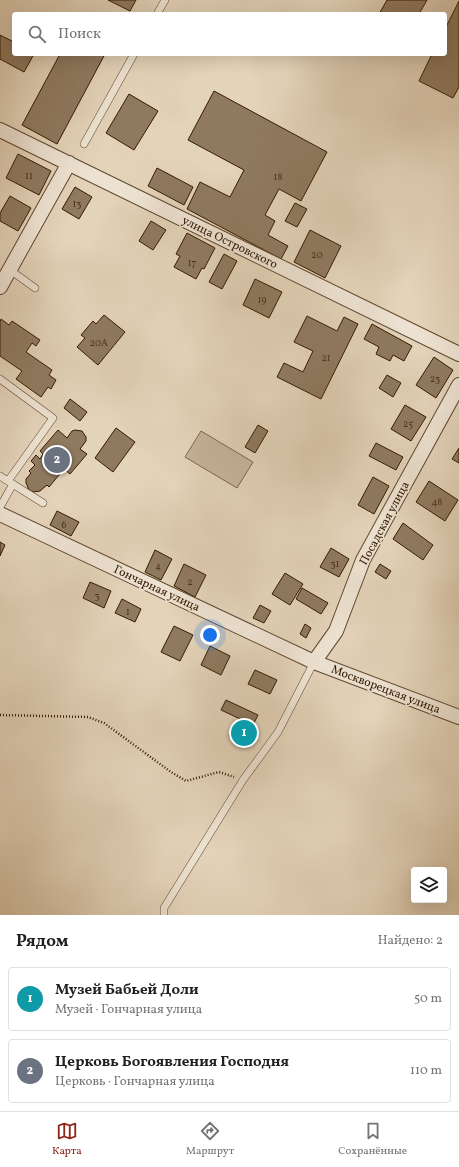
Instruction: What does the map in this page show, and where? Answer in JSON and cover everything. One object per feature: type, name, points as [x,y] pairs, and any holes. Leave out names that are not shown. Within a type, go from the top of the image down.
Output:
[{"type":"street","name":"улица Островского","points":[[0,130],[459,354]]},
{"type":"street","points":[[0,287],[69,163]]},
{"type":"street","name":"Посадская улица","points":[[314,662],[336,631],[363,560],[459,385]]},
{"type":"street","name":"Гончарная улица","points":[[0,514],[314,662]]},
{"type":"street","name":"Москворецкая улица","points":[[314,662],[459,717]]},
{"type":"lane","points":[[158,12],[165,0]]},
{"type":"lane","points":[[84,144],[133,56]]},
{"type":"lane","points":[[10,270],[35,288]]},
{"type":"lane","points":[[0,379],[53,418],[11,482],[0,507]]},
{"type":"lane","points":[[0,476],[43,503]]},
{"type":"lane","points":[[164,915],[164,908],[243,780],[278,732],[314,662]]},
{"type":"path","points":[[0,715],[88,717],[104,723],[171,772],[186,781],[219,772],[243,780]]},
{"type":"shaded area","points":[[201,431],[253,462],[237,488],[185,457]]},
{"type":"building","points":[[108,0],[136,0],[130,11]]},
{"type":"building","points":[[387,0],[427,0],[420,12],[380,12]]},
{"type":"building","points":[[459,1],[459,87],[453,98],[419,81],[431,56],[447,56],[447,25]]},
{"type":"building","points":[[0,35],[12,41],[12,56],[33,56],[24,72],[0,59]]},
{"type":"building","points":[[59,56],[104,56],[57,144],[22,125]]},
{"type":"building","points":[[214,91],[327,152],[301,201],[279,189],[265,215],[275,221],[268,235],[288,246],[281,259],[187,209],[200,182],[230,197],[244,170],[188,140]]},
{"type":"building","points":[[129,94],[158,111],[134,150],[106,133]]},
{"type":"building","points":[[18,154],[51,171],[39,195],[6,178]]},
{"type":"building","points":[[157,168],[193,187],[184,205],[148,186]]},
{"type":"building","points":[[75,187],[92,197],[79,219],[62,209]]},
{"type":"building","points":[[10,196],[31,208],[18,231],[0,221],[0,213]]},
{"type":"building","points":[[295,203],[307,209],[297,227],[285,221]]},
{"type":"building","points":[[151,221],[166,230],[153,250],[139,241]]},
{"type":"building","points":[[310,230],[341,246],[325,278],[294,262]]},
{"type":"building","points":[[187,233],[215,248],[204,269],[202,268],[196,279],[174,267],[180,256],[176,254]]},
{"type":"building","points":[[224,254],[237,261],[222,289],[209,282]]},
{"type":"building","points":[[255,279],[282,292],[269,318],[243,305]]},
{"type":"building","points":[[104,315],[125,332],[98,365],[77,347],[85,338],[81,335],[93,321],[96,324]]},
{"type":"building","points":[[307,316],[337,331],[344,317],[358,324],[321,399],[277,377],[284,363],[303,372],[313,351],[294,342]]},
{"type":"building","points":[[1,319],[9,325],[12,321],[40,340],[36,346],[32,343],[26,352],[52,370],[49,375],[56,380],[51,389],[48,387],[41,397],[16,379],[22,371],[0,356]]},
{"type":"building","points":[[372,324],[412,346],[404,361],[393,355],[390,361],[376,354],[379,347],[364,339]]},
{"type":"building","points":[[434,357],[453,370],[436,398],[416,385]]},
{"type":"building","points":[[387,375],[401,383],[393,397],[379,388]]},
{"type":"building","points":[[70,399],[87,412],[80,421],[64,408]]},
{"type":"building","points":[[405,405],[426,417],[411,441],[391,429]]},
{"type":"building","points":[[258,425],[268,431],[255,453],[245,447]]},
{"type":"building","points":[[116,428],[135,442],[113,472],[95,458]]},
{"type":"building","points":[[58,430],[67,438],[72,431],[82,431],[86,437],[86,441],[80,449],[87,454],[70,474],[64,469],[49,487],[47,485],[40,491],[33,492],[29,490],[26,483],[26,479],[31,473],[29,471],[35,465],[31,461],[36,455],[40,459],[43,454],[40,451]]},
{"type":"building","points":[[376,443],[403,457],[396,470],[369,456]]},
{"type":"building","points":[[459,448],[459,463],[452,459]]},
{"type":"building","points":[[373,477],[389,486],[374,514],[358,505]]},
{"type":"building","points":[[429,481],[458,500],[445,521],[416,502]]},
{"type":"building","points":[[57,511],[79,522],[71,536],[50,525]]},
{"type":"building","points":[[403,523],[433,545],[423,560],[393,539]]},
{"type":"building","points":[[0,542],[5,545],[0,556]]},
{"type":"building","points":[[331,548],[349,559],[339,577],[320,567]]},
{"type":"building","points":[[155,550],[172,559],[161,580],[145,572]]},
{"type":"building","points":[[184,564],[206,575],[195,597],[174,586]]},
{"type":"building","points":[[380,564],[391,571],[386,579],[375,572]]},
{"type":"building","points":[[285,573],[303,584],[290,605],[272,594]]},
{"type":"building","points":[[90,582],[111,591],[104,608],[83,598]]},
{"type":"building","points":[[302,588],[328,603],[321,614],[296,599]]},
{"type":"building","points":[[122,599],[141,609],[135,622],[115,613]]},
{"type":"building","points":[[260,605],[271,611],[264,623],[253,618]]},
{"type":"building","points":[[305,624],[311,628],[306,638],[300,634]]},
{"type":"building","points":[[174,626],[193,635],[180,661],[161,652]]},
{"type":"building","points":[[210,646],[230,656],[221,675],[201,665]]},
{"type":"building","points":[[255,670],[277,680],[270,694],[248,684]]},
{"type":"building","points":[[226,700],[258,715],[253,725],[221,710]]},
{"type":"building","points":[[237,722],[252,731],[244,745],[229,736]]},
{"type":"place","name":"Церковь Богоявления Господня","points":[[57,460]]},
{"type":"place","name":"Музей Бабьей Доли","points":[[244,733]]}]
